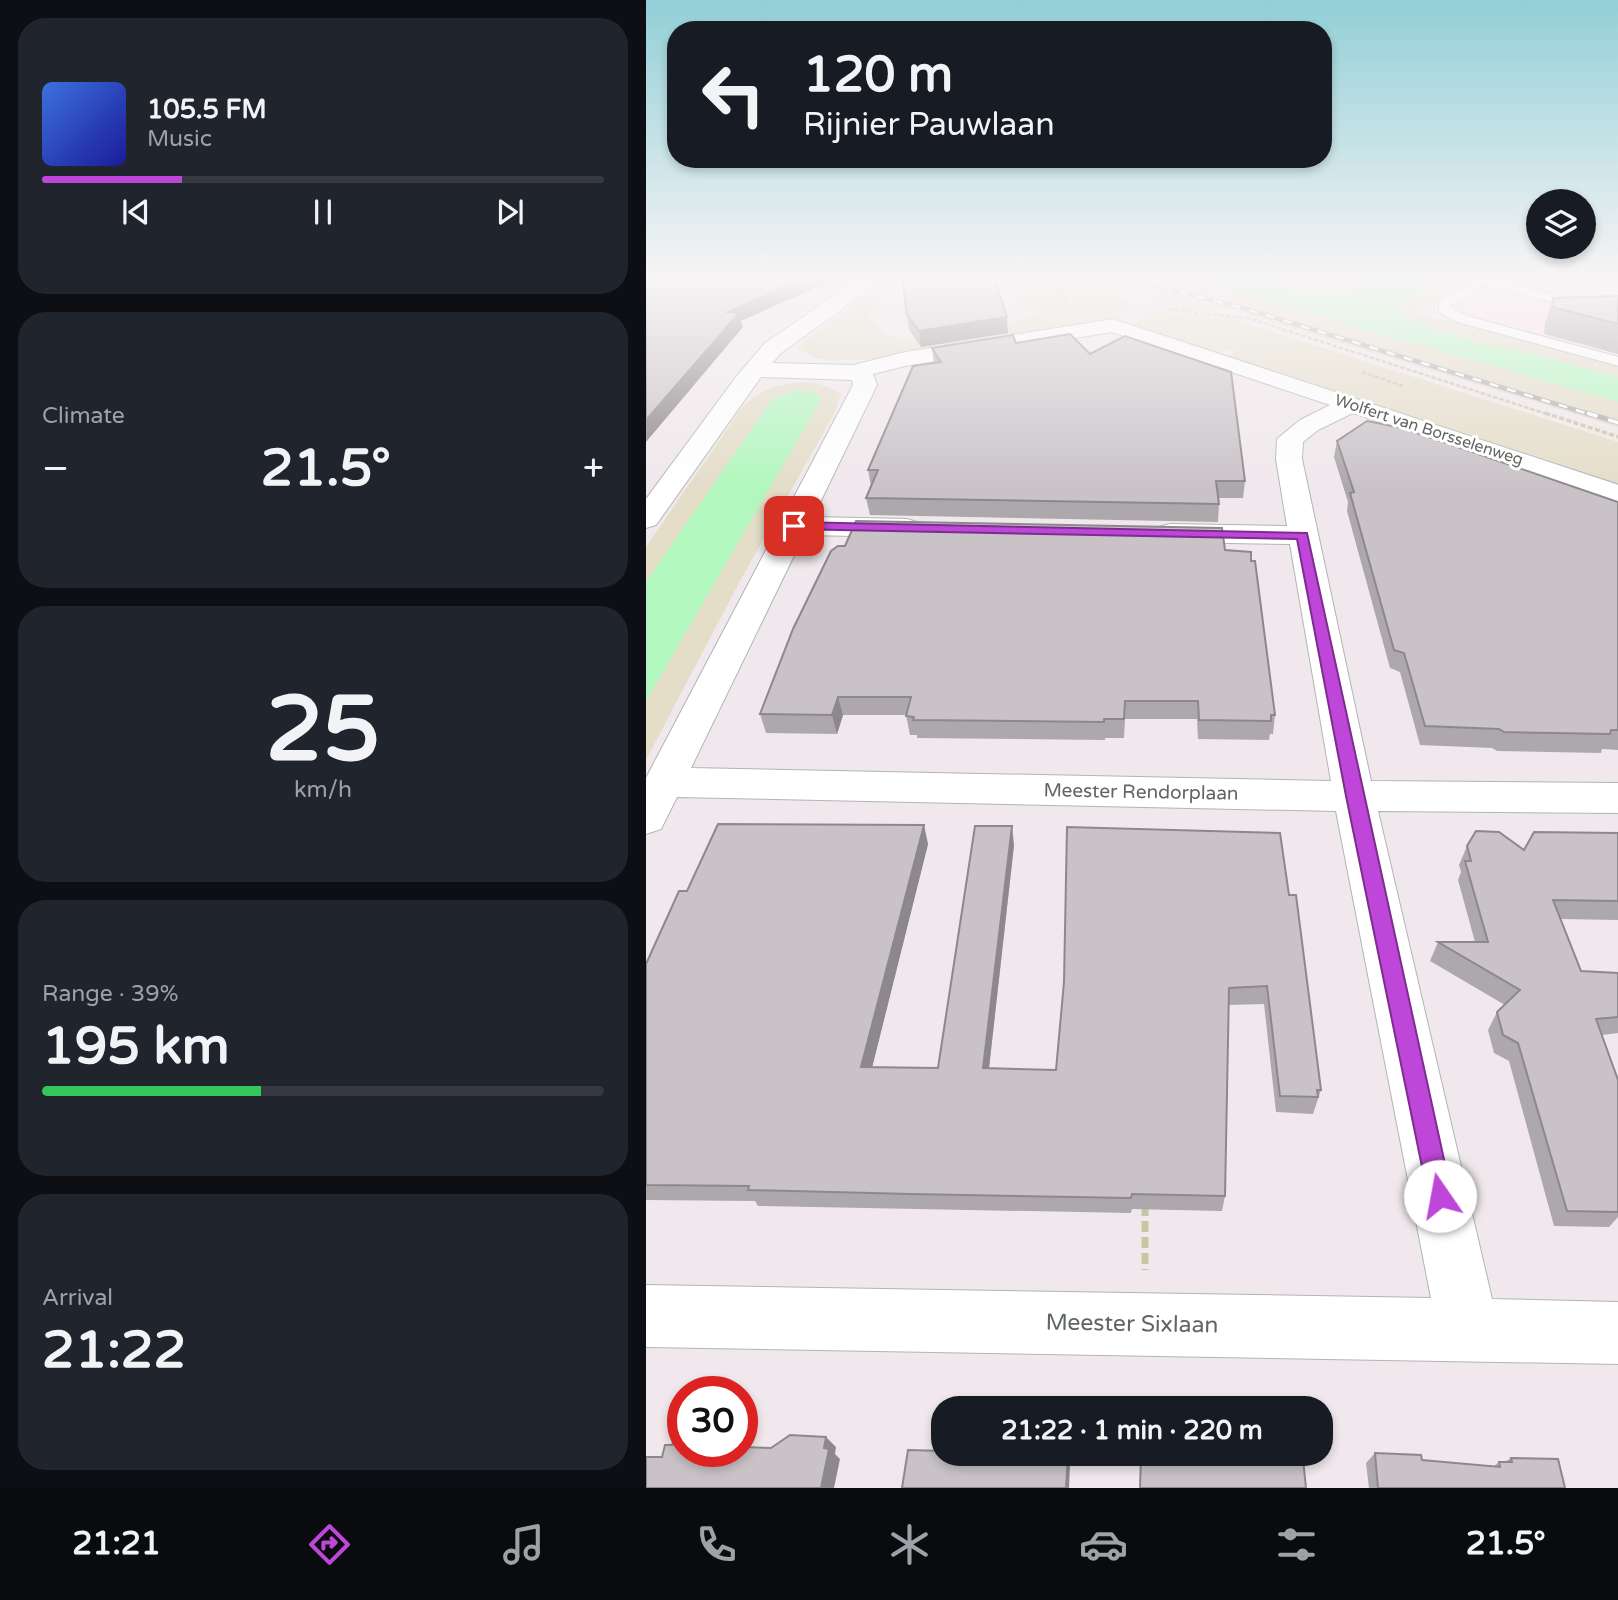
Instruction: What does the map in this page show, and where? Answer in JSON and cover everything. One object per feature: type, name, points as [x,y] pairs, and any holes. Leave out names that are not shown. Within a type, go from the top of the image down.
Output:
[{"type":"street","points":[[647,514],[774,347]]},
{"type":"street","name":"Wolfert van Borsselenweg","points":[[853,372],[906,359],[973,347]]},
{"type":"street","name":"Wolfert van Borsselenweg","points":[[1182,347],[1618,494]]},
{"type":"street","points":[[646,818],[865,385],[863,376],[853,372],[755,370]]},
{"type":"street","points":[[1350,405],[1309,425],[1290,439],[1289,458],[1354,796],[1468,1329]]},
{"type":"street","points":[[794,526],[931,529]]},
{"type":"street","points":[[1137,532],[1302,536]]},
{"type":"street","name":"Meester Rendorplaan","points":[[664,782],[1354,796],[1618,798]]},
{"type":"street","name":"Meester Sixlaan","points":[[646,1316],[1618,1333]]},
{"type":"lane","points":[[1565,347],[1618,362]]},
{"type":"path","points":[[1339,347],[1618,438]]},
{"type":"path","points":[[1145,1202],[1145,1324]]},
{"type":"shaded area","points":[[799,347],[945,347],[868,360],[826,360],[811,357]]},
{"type":"shaded area","points":[[1201,347],[1321,347],[1618,442],[1618,485],[1229,356],[1235,351],[1227,349],[1218,353]]},
{"type":"shaded area","points":[[1356,347],[1428,347],[1618,402],[1618,427]]},
{"type":"shaded area","points":[[1413,347],[1618,347],[1618,404],[1414,350]]},
{"type":"shaded area","points":[[1428,347],[1501,347],[1618,377],[1618,402]]},
{"type":"shaded area","points":[[1501,347],[1550,347],[1618,365],[1618,377]]},
{"type":"shaded area","points":[[810,382],[841,394],[835,412],[741,579],[646,760],[646,701],[821,398],[768,406],[646,582],[646,547],[741,409],[764,391]]},
{"type":"shaded area","points":[[795,391],[814,391],[822,398],[646,701],[646,582],[769,404],[775,398]]},
{"type":"building","points":[[646,347],[709,347],[646,420]]},
{"type":"building","points":[[1083,347],[1090,354],[1103,347],[1159,347],[1231,372],[1245,481],[1216,481],[1219,504],[866,498],[878,470],[868,470],[913,366],[941,362],[932,348]]},
{"type":"building","points":[[1367,421],[1402,428],[1618,502],[1618,730],[1611,730],[1610,734],[1504,732],[1499,729],[1425,726],[1404,653],[1394,650],[1350,493],[1354,492],[1337,441]]},
{"type":"building","points":[[856,521],[1222,528],[1225,550],[1251,552],[1251,561],[1255,561],[1275,715],[1271,715],[1271,721],[1199,720],[1198,701],[1125,701],[1124,719],[1104,719],[1104,722],[913,720],[914,717],[906,716],[911,697],[838,697],[832,715],[760,714],[793,629],[831,551],[838,546],[845,546]]},
{"type":"building","points":[[718,824],[924,825],[861,1067],[938,1068],[975,826],[1012,826],[983,1068],[1056,1070],[1064,982],[1067,827],[1280,833],[1289,895],[1296,895],[1321,1090],[1317,1090],[1318,1097],[1280,1096],[1267,986],[1229,988],[1225,1196],[1132,1194],[1131,1198],[911,1194],[748,1190],[749,1186],[646,1185],[646,964],[679,891],[687,891]]},
{"type":"building","points":[[1476,831],[1499,832],[1524,850],[1534,832],[1618,833],[1618,901],[1553,900],[1581,971],[1618,973],[1618,1017],[1596,1019],[1618,1080],[1618,1212],[1567,1211],[1518,1043],[1503,1035],[1497,1012],[1520,990],[1438,942],[1488,942],[1465,861],[1471,861],[1467,846]]},
{"type":"building","points":[[790,1435],[826,1437],[824,1448],[829,1449],[821,1488],[646,1488],[646,1457],[662,1457],[665,1445],[667,1467],[758,1467],[758,1448],[771,1448]]},
{"type":"building","points":[[908,1450],[931,1451],[931,1466],[1067,1466],[1066,1488],[902,1488]]},
{"type":"building","points":[[1375,1453],[1421,1455],[1422,1460],[1500,1467],[1499,1462],[1512,1462],[1511,1458],[1558,1459],[1565,1488],[1378,1488]]},
{"type":"building","points":[[1141,1466],[1304,1466],[1306,1488],[1140,1488]]},
{"type":"railway","points":[[1371,347],[1592,415]]},
{"type":"railway","points":[[1587,413],[1619,423]]},
{"type":"route","points":[[794,526],[1302,536],[1354,796],[1440,1196]]}]
